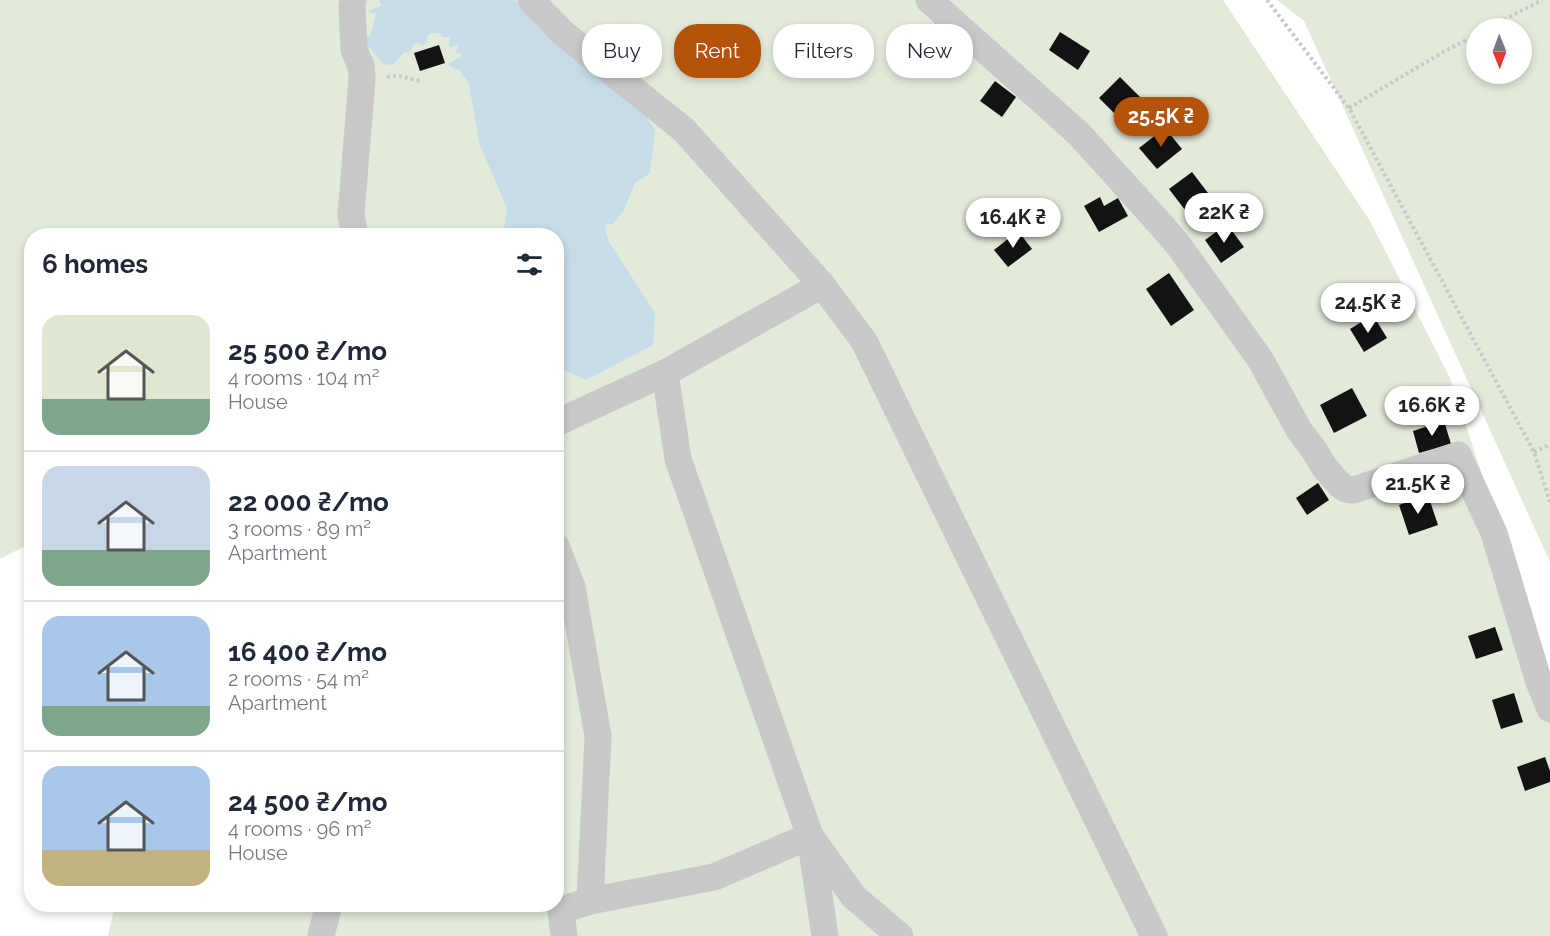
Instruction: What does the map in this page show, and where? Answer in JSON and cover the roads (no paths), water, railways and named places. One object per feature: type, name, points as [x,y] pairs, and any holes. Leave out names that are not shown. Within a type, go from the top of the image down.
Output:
[{"type":"street","points":[[353,0],[354,50],[361,66],[362,79],[351,215],[353,228]]},
{"type":"street","points":[[531,0],[563,33],[684,130],[822,285],[864,341],[1154,936]]},
{"type":"street","points":[[929,0],[1079,134],[1168,233],[1260,359],[1299,430],[1325,468],[1340,485],[1354,490],[1458,456],[1494,533],[1539,682],[1550,709]]},
{"type":"street","points":[[564,419],[665,373],[822,285]]},
{"type":"street","points":[[665,373],[678,459],[810,836],[825,936]]},
{"type":"street","points":[[564,566],[572,587],[598,736],[590,901]]},
{"type":"street","points":[[564,909],[590,901],[714,877],[810,836]]},
{"type":"street","points":[[810,836],[854,897],[900,936]]},
{"type":"street","points":[[321,936],[326,912]]},
{"type":"street","points":[[561,912],[564,936]]},
{"type":"water","points":[[379,0],[515,0],[538,28],[582,61],[582,78],[606,78],[634,99],[655,130],[650,173],[635,183],[623,212],[613,224],[607,224],[605,229],[609,242],[655,313],[653,345],[586,380],[564,370],[564,228],[504,228],[507,208],[480,145],[470,85],[459,70],[449,66],[449,63],[462,56],[462,54],[455,53],[459,45],[449,47],[450,37],[442,37],[440,33],[430,33],[426,43],[422,46],[415,43],[410,51],[403,53],[393,65],[383,64],[364,41],[365,34],[369,36],[371,33],[376,14],[369,12],[381,6]]}]
